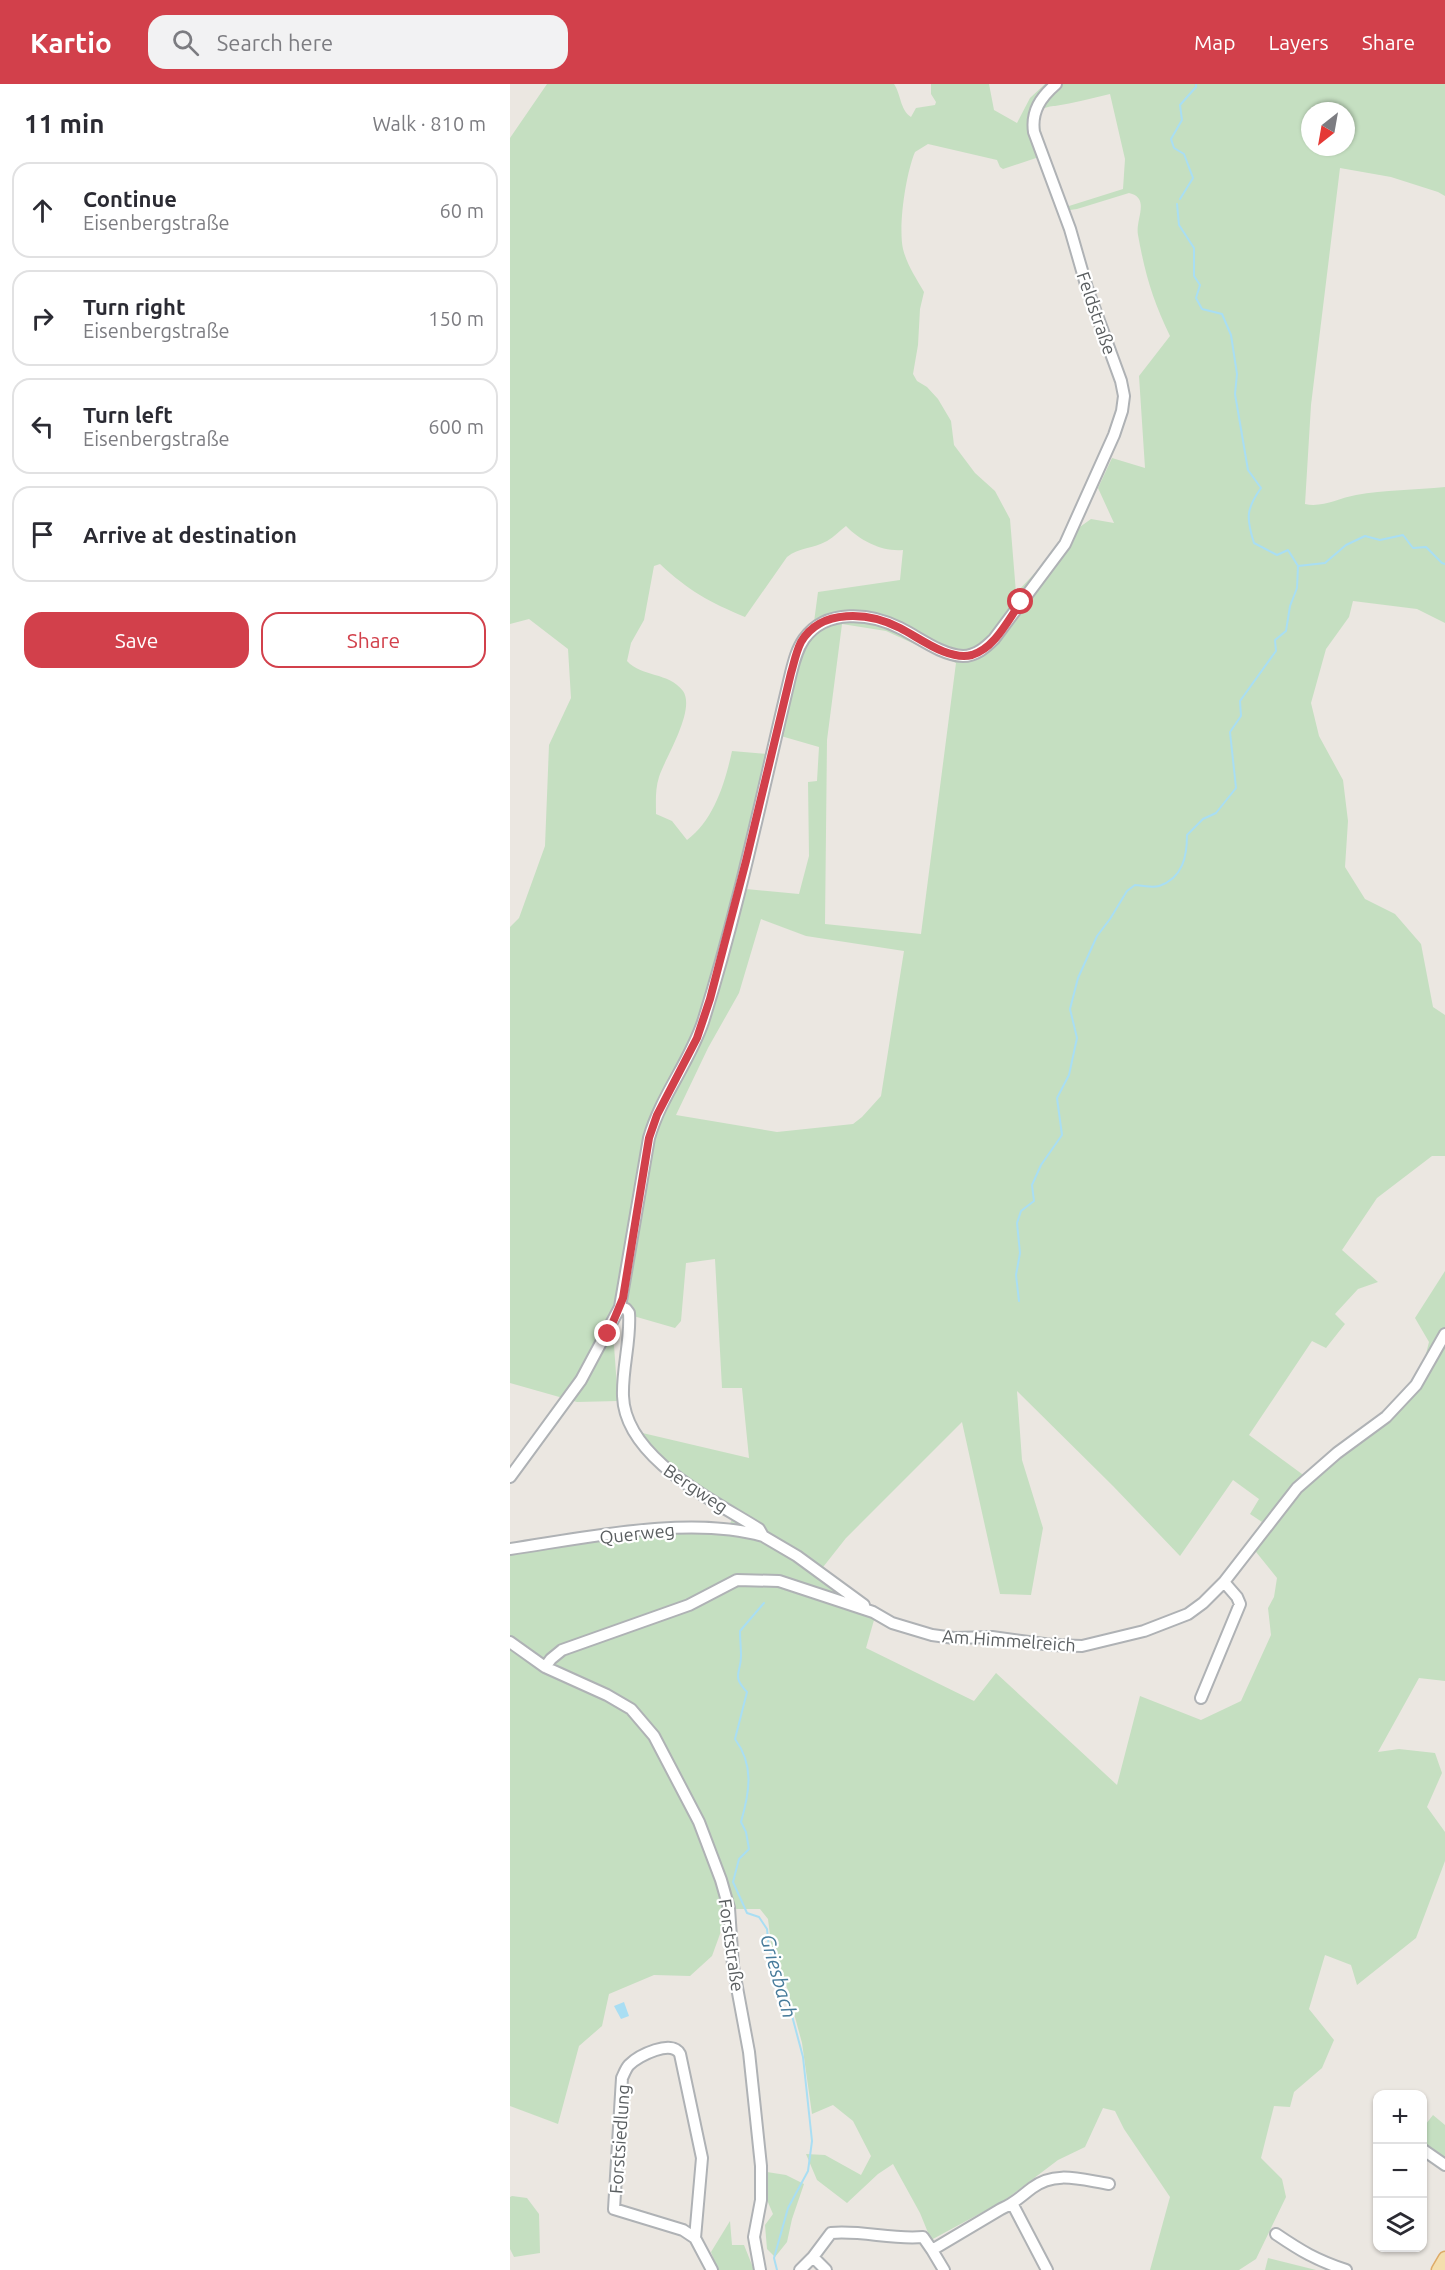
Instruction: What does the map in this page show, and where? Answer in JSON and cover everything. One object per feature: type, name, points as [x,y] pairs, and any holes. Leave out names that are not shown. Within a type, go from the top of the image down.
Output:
[{"type":"main road","points":[[1438,2270],[1445,2258]]},
{"type":"street","name":"Feldstraße","points":[[620,1307],[649,1138],[657,1115],[697,1038],[706,1010],[742,877],[791,673],[802,640],[826,620],[843,616],[860,617],[898,626],[947,652],[970,656],[986,647],[1065,544],[1114,435],[1124,396],[1121,381],[1087,288],[1070,229],[1034,132],[1033,118],[1036,108],[1056,84]]},
{"type":"street","points":[[510,1477],[581,1380],[620,1307]]},
{"type":"street","name":"Bergweg","points":[[620,1307],[629,1313],[623,1398],[633,1431],[661,1465],[712,1501],[759,1529],[763,1536],[873,1612]]},
{"type":"street","name":"Am Himmelreich","points":[[546,1667],[551,1659],[562,1650],[689,1605],[737,1580],[779,1581],[873,1612],[892,1623],[932,1635],[954,1638],[992,1637],[1052,1645],[1082,1646],[1144,1631],[1188,1614],[1203,1603],[1224,1582],[1297,1488],[1336,1453],[1386,1417],[1416,1385],[1445,1334]]},
{"type":"street","name":"Querweg","points":[[510,1549],[566,1540],[694,1527],[745,1531],[763,1536]]},
{"type":"street","points":[[1201,1698],[1240,1605],[1237,1597],[1224,1582]]},
{"type":"street","name":"Forststraße","points":[[510,1642],[546,1667],[607,1695],[631,1709],[654,1736],[699,1822],[729,1908],[733,1966],[749,2052],[761,2166],[761,2200],[754,2237],[760,2270]]},
{"type":"street","name":"Forstsiedlung","points":[[663,2048],[675,2048],[680,2054],[701,2152],[695,2238],[677,2227],[614,2209],[624,2073],[629,2065],[642,2056],[663,2048]]},
{"type":"street","points":[[1427,2152],[1445,2165]]},
{"type":"street","points":[[932,2250],[1001,2209],[1013,2205],[1033,2188],[1056,2177],[1109,2184]]},
{"type":"street","points":[[1013,2205],[1047,2270]]},
{"type":"street","points":[[800,2270],[831,2233],[842,2232],[902,2239],[923,2237],[944,2270]]},
{"type":"street","points":[[1276,2234],[1298,2250],[1324,2263],[1346,2270]]},
{"type":"street","points":[[695,2238],[712,2270]]},
{"type":"street","points":[[813,2257],[826,2270]]},
{"type":"green space","points":[[547,84],[894,84],[907,114],[911,117],[916,108],[935,105],[936,102],[931,94],[931,84],[989,84],[994,110],[1017,123],[1030,98],[1045,84],[1049,86],[1032,112],[1031,128],[1039,157],[1003,169],[997,160],[928,144],[915,152],[902,214],[903,249],[909,266],[924,292],[913,374],[917,381],[927,387],[938,399],[951,421],[954,445],[975,473],[995,491],[1010,519],[1016,593],[1050,557],[1069,527],[1077,529],[1091,519],[1114,523],[1098,488],[1112,458],[1145,468],[1139,376],[1170,336],[1154,299],[1144,262],[1138,235],[1141,210],[1139,199],[1129,193],[1077,209],[1070,210],[1065,207],[1038,134],[1038,113],[1047,97],[1061,84],[1445,84],[1445,196],[1391,177],[1340,168],[1311,405],[1305,504],[1324,504],[1367,493],[1445,487],[1445,623],[1417,609],[1353,601],[1349,617],[1326,649],[1311,703],[1319,736],[1343,780],[1348,821],[1345,867],[1365,899],[1395,914],[1421,944],[1433,1007],[1445,1015],[1445,1156],[1432,1156],[1377,1198],[1342,1250],[1378,1282],[1358,1289],[1335,1314],[1345,1324],[1326,1348],[1312,1341],[1249,1435],[1310,1482],[1338,1458],[1383,1426],[1428,1377],[1423,1366],[1429,1342],[1415,1318],[1445,1271],[1445,1681],[1419,1678],[1378,1752],[1399,1749],[1435,1753],[1442,1773],[1427,1807],[1445,1832],[1445,1861],[1416,1938],[1357,1985],[1351,1965],[1325,1955],[1309,2009],[1334,2040],[1322,2068],[1294,2092],[1290,2107],[1274,2106],[1261,2158],[1282,2179],[1286,2197],[1256,2259],[1239,2270],[1150,2270],[1170,2197],[1124,2129],[1115,2111],[1103,2108],[1085,2147],[1058,2160],[1005,2200],[931,2240],[920,2213],[893,2164],[878,2174],[847,2203],[817,2180],[806,2154],[825,2155],[861,2175],[871,2156],[853,2121],[833,2105],[812,2114],[802,2043],[785,1980],[776,1982],[768,1919],[760,1909],[726,1909],[712,1956],[690,1976],[654,1975],[609,1994],[602,2026],[579,2046],[558,2124],[510,2106],[510,1553],[663,1533],[719,1533],[728,1527],[733,1518],[687,1492],[634,1431],[749,1458],[742,1388],[722,1388],[715,1259],[686,1263],[681,1321],[675,1328],[616,1311],[612,1318],[618,1401],[577,1402],[510,1383],[510,927],[519,918],[545,846],[549,745],[571,698],[568,649],[529,619],[510,624],[510,138]],"holes":[[[1110,94],[1125,159],[1123,189],[1069,206],[1059,188],[1043,142],[1040,128],[1042,110],[1046,107]],[[846,526],[872,544],[888,549],[903,550],[900,580],[818,592],[814,622],[798,641],[794,652],[774,734],[819,747],[817,781],[808,782],[809,856],[799,894],[736,888],[768,754],[732,751],[717,800],[704,822],[687,840],[672,821],[656,814],[656,791],[659,777],[683,722],[686,699],[683,691],[677,685],[663,677],[640,670],[627,661],[631,643],[644,620],[654,566],[660,564],[680,582],[700,595],[745,617],[787,557],[796,551],[827,541]],[[842,624],[886,631],[956,663],[921,934],[825,924],[827,740]],[[761,919],[806,936],[904,951],[881,1096],[853,1124],[777,1132],[676,1115],[708,1048],[739,993]],[[1017,1391],[1180,1556],[1233,1480],[1259,1499],[1250,1514],[1262,1522],[1248,1542],[1277,1578],[1274,1597],[1268,1608],[1271,1635],[1241,1701],[1201,1720],[1140,1696],[1117,1785],[996,1673],[974,1701],[866,1648],[874,1620],[816,1576],[846,1538],[962,1422],[1000,1594],[1031,1595],[1043,1528],[1022,1460]]]},
{"type":"green space","points":[[1433,2115],[1445,2125],[1445,2161],[1427,2149],[1427,2123]]},
{"type":"green space","points":[[767,2172],[786,2175],[804,2184],[787,2242],[775,2257],[767,2249],[765,2225],[773,2214],[767,2200]]},
{"type":"green space","points":[[510,2197],[527,2198],[539,2214],[540,2253],[514,2257],[510,2249]]},
{"type":"green space","points":[[730,2221],[732,2245],[744,2245],[754,2270],[718,2270],[711,2252]]},
{"type":"green space","points":[[1268,2258],[1316,2270],[1265,2270]]},
{"type":"water","points":[[624,2002],[629,2016],[621,2019],[614,2006]]},
{"type":"waterway","points":[[1180,199],[1193,178],[1184,154],[1174,148],[1171,139],[1182,120],[1180,105],[1196,87],[1196,84]]},
{"type":"waterway","points":[[1019,1301],[1016,1275],[1020,1253],[1017,1223],[1021,1211],[1034,1201],[1032,1185],[1041,1165],[1062,1135],[1057,1098],[1069,1075],[1077,1038],[1070,1009],[1078,978],[1097,936],[1127,891],[1135,885],[1159,886],[1174,878],[1182,865],[1187,835],[1203,819],[1216,813],[1236,788],[1230,732],[1241,716],[1240,701],[1276,651],[1275,640],[1286,631],[1290,606],[1297,588],[1298,566],[1288,550],[1277,555],[1254,543],[1249,514],[1252,502],[1261,488],[1248,470],[1235,394],[1237,374],[1231,335],[1222,314],[1202,309],[1196,298],[1200,285],[1194,276],[1194,248],[1179,225],[1177,204]]},
{"type":"waterway","points":[[1298,566],[1325,563],[1346,545],[1365,536],[1380,540],[1403,535],[1413,548],[1426,547],[1445,564]]},
{"type":"waterway","name":"Griesbach","points":[[764,1603],[740,1631],[741,1662],[738,1678],[747,1692],[735,1739],[748,1769],[747,1800],[741,1822],[746,1832],[749,1849],[739,1859],[733,1882],[747,1913],[759,1917],[767,1929],[769,1949],[791,2012],[803,2057],[812,2141],[808,2171],[788,2208],[774,2258],[777,2270]]},
{"type":"route","points":[[608,1334],[623,1298],[649,1138],[663,1103],[697,1038],[706,1010],[740,885],[796,653],[802,640],[826,620],[843,616],[860,617],[887,622],[947,652],[970,656],[986,647],[994,639],[1021,602]]}]
